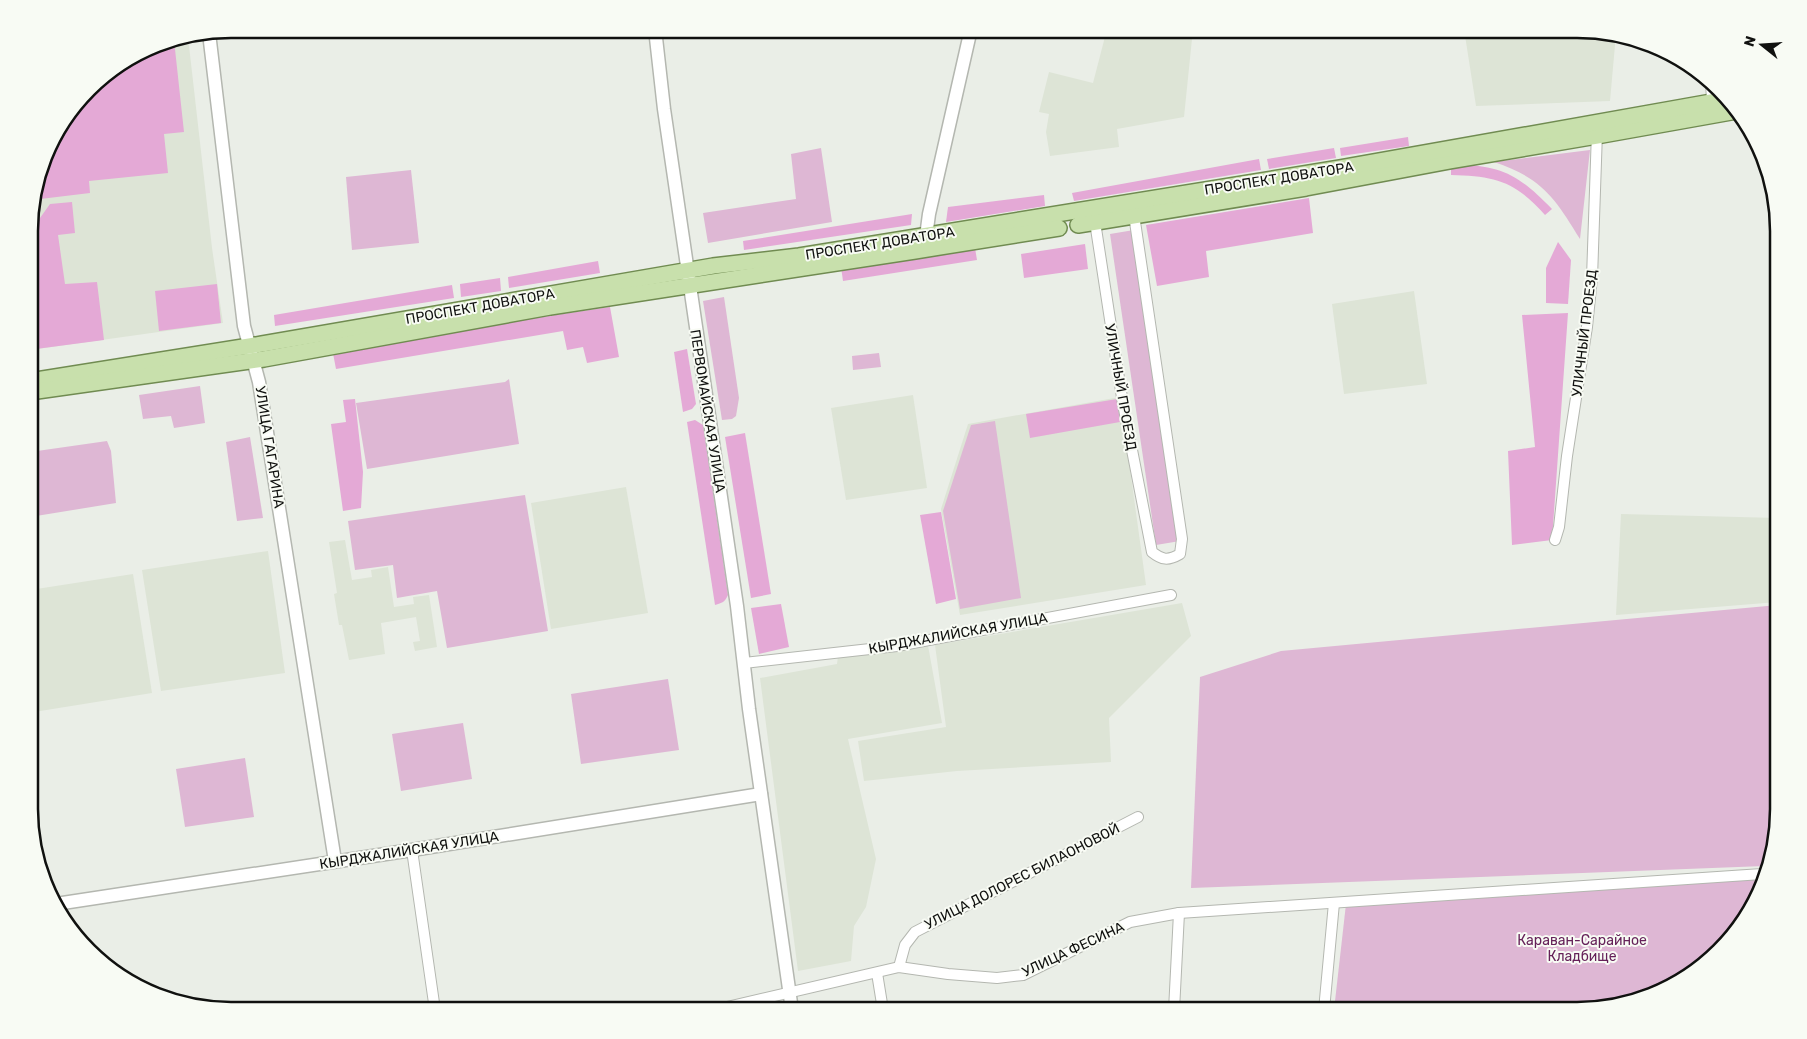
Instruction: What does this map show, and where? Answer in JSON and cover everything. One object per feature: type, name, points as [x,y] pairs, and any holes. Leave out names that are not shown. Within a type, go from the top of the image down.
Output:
[{"type":"main road","name":"ПРОСПЕКТ ДОВАТОРА","points":[[1078,224],[1306,188],[1597,130],[1720,101]]},
{"type":"main road","name":"ПРОСПЕКТ ДОВАТОРА","points":[[925,242],[1340,168],[1729,112]]},
{"type":"main road","name":"ПРОСПЕКТ ДОВАТОРА","points":[[38,391],[540,308],[800,256],[1059,228]]},
{"type":"main road","name":"ПРОСПЕКТ ДОВАТОРА","points":[[38,380],[252,354]]},
{"type":"street","name":"ПЕРВОМАЙСКАЯ УЛИЦА","points":[[656,38],[664,109],[791,1002]]},
{"type":"street","points":[[925,242],[929,214],[969,38]]},
{"type":"street","name":"УЛИЦА ГАГАРИНА","points":[[210,39],[244,326],[261,391],[336,861]]},
{"type":"street","points":[[1712,93],[1712,102]]},
{"type":"street","name":"УЛИЧНЫЙ ПРОЕЗД","points":[[1555,540],[1559,527],[1591,288],[1597,130]]},
{"type":"street","name":"УЛИЧНЫЙ ПРОЕЗД","points":[[1095,222],[1122,404],[1152,552],[1161,559],[1173,558],[1180,554],[1182,539],[1134,216]]},
{"type":"street","name":"КЫРДЖАЛИЙСКАЯ УЛИЦА","points":[[744,663],[897,646],[1171,595]]},
{"type":"street","name":"КЫРДЖАЛИЙСКАЯ УЛИЦА","points":[[62,903],[412,850],[761,794]]},
{"type":"street","name":"УЛИЦА ДОЛОРЕС БИЛАОНОВОЙ","points":[[899,967],[905,945],[915,932],[964,905],[1138,817]]},
{"type":"street","points":[[412,850],[433,1002]]},
{"type":"street","name":"УЛИЦА ФЕСИНА","points":[[747,1002],[899,967],[997,978],[1015,976],[1043,966],[1130,922],[1179,913],[1758,874]]},
{"type":"street","points":[[1325,1002],[1334,902]]},
{"type":"street","points":[[1174,1002],[1179,913]]},
{"type":"street","points":[[877,973],[882,1002]]},
{"type":"shaded area","points":[[1105,38],[1192,38],[1184,117],[1117,129],[1119,147],[1050,156],[1046,132],[1049,114],[1039,112],[1049,72],[1093,83]]},
{"type":"shaded area","points":[[1465,38],[1589,38],[1615,41],[1610,101],[1476,106]]},
{"type":"shaded area","points":[[189,42],[212,248],[223,323],[38,349],[39,205],[44,180],[57,145],[85,103],[113,77],[145,57]]},
{"type":"shaded area","points":[[175,46],[184,132],[164,134],[168,173],[89,181],[90,193],[40,199],[48,168],[63,134],[85,103],[113,77],[145,57]]},
{"type":"shaded area","points":[[1408,137],[1409,146],[1341,156],[1340,148]]},
{"type":"shaded area","points":[[1334,148],[1336,158],[1269,169],[1267,159]]},
{"type":"shaded area","points":[[1259,159],[1261,170],[1074,201],[1072,193]]},
{"type":"shaded area","points":[[1451,165],[1483,167],[1507,173],[1529,187],[1552,209],[1545,215],[1514,188],[1492,179],[1451,175]]},
{"type":"shaded area","points":[[1044,195],[1045,206],[946,222],[948,207]]},
{"type":"shaded area","points":[[1309,198],[1313,233],[1206,251],[1209,277],[1157,286],[1146,225]]},
{"type":"shaded area","points":[[72,202],[75,233],[58,235],[65,284],[97,282],[104,340],[38,349],[38,221],[50,204]]},
{"type":"shaded area","points":[[912,214],[911,225],[744,250],[743,241]]},
{"type":"shaded area","points":[[1558,242],[1571,260],[1568,304],[1546,303],[1546,268]]},
{"type":"shaded area","points":[[1085,244],[1088,269],[1024,278],[1021,254]]},
{"type":"shaded area","points":[[975,248],[977,260],[843,281],[841,267]]},
{"type":"shaded area","points":[[598,261],[600,273],[509,288],[508,277]]},
{"type":"shaded area","points":[[500,278],[501,291],[461,297],[460,284]]},
{"type":"shaded area","points":[[217,284],[221,323],[159,331],[155,291]]},
{"type":"shaded area","points":[[452,285],[454,298],[275,326],[274,315]]},
{"type":"shaded area","points":[[1414,291],[1427,384],[1344,394],[1332,304]]},
{"type":"shaded area","points":[[610,307],[619,357],[587,363],[583,347],[567,350],[563,331],[336,369],[332,348]]},
{"type":"shaded area","points":[[1568,313],[1552,540],[1512,545],[1508,451],[1535,447],[1522,315]]},
{"type":"shaded area","points":[[687,349],[696,404],[692,409],[683,412],[674,352]]},
{"type":"shaded area","points":[[913,395],[927,488],[846,500],[831,408]]},
{"type":"shaded area","points":[[1120,397],[1146,585],[960,615],[941,509],[968,424]]},
{"type":"shaded area","points":[[355,399],[363,472],[361,508],[343,511],[331,424],[346,422],[343,400]]},
{"type":"shaded area","points":[[1117,399],[1120,422],[1030,438],[1026,414]]},
{"type":"shaded area","points":[[695,420],[703,425],[728,595],[723,602],[715,605],[687,422]]},
{"type":"shaded area","points":[[745,433],[771,594],[751,598],[725,437]]},
{"type":"shaded area","points":[[626,487],[648,613],[551,629],[531,503]]},
{"type":"shaded area","points":[[941,512],[956,599],[936,604],[920,515]]},
{"type":"shaded area","points":[[1621,514],[1770,518],[1770,603],[1616,615]]},
{"type":"shaded area","points":[[345,540],[352,580],[372,577],[371,570],[388,567],[394,607],[414,604],[413,597],[429,595],[437,647],[415,651],[413,642],[420,641],[416,617],[381,623],[385,654],[349,660],[342,625],[339,625],[334,594],[337,593],[329,542]]},
{"type":"shaded area","points":[[268,551],[285,673],[161,691],[142,570]]},
{"type":"shaded area","points":[[133,574],[152,693],[38,711],[38,589]]},
{"type":"shaded area","points":[[1182,603],[1191,636],[1109,718],[1111,762],[957,771],[864,781],[858,741],[946,727],[935,645]]},
{"type":"shaded area","points":[[781,604],[789,647],[759,654],[751,608]]},
{"type":"shaded area","points":[[927,640],[942,723],[848,739],[876,859],[866,907],[854,926],[851,961],[798,971],[760,678],[837,664],[838,656]]},
{"type":"green space","points":[[821,148],[832,222],[708,243],[703,213],[796,199],[791,154]]},
{"type":"green space","points":[[1590,150],[1580,239],[1563,212],[1546,191],[1524,175],[1494,162]]},
{"type":"green space","points":[[411,170],[419,243],[352,250],[346,177]]},
{"type":"green space","points":[[1134,230],[1180,541],[1156,545],[1110,234]]},
{"type":"green space","points":[[724,297],[739,398],[736,416],[732,419],[722,420],[703,301]]},
{"type":"green space","points":[[879,353],[881,367],[853,370],[852,356]]},
{"type":"green space","points":[[509,379],[519,444],[367,469],[356,403],[505,382]]},
{"type":"green space","points":[[200,386],[205,423],[174,428],[171,416],[143,419],[139,395]]},
{"type":"green space","points":[[995,421],[1021,598],[960,609],[943,511],[971,425]]},
{"type":"green space","points":[[250,437],[263,518],[237,521],[226,442]]},
{"type":"green space","points":[[107,441],[111,451],[116,503],[38,516],[38,451]]},
{"type":"green space","points":[[525,495],[548,631],[447,648],[437,591],[397,598],[393,565],[355,570],[348,521]]},
{"type":"green space","points":[[1770,606],[1770,809],[1768,834],[1761,866],[1191,888],[1200,677],[1281,651]]},
{"type":"green space","points":[[668,679],[679,750],[581,764],[571,694]]},
{"type":"green space","points":[[463,723],[472,779],[401,791],[392,734]]},
{"type":"green space","points":[[245,758],[254,817],[185,827],[176,769]]},
{"type":"green space","name":"Караван-Сарайное Кладбище","points":[[1756,878],[1744,905],[1730,926],[1704,954],[1684,969],[1662,982],[1627,995],[1577,1002],[1335,1002],[1346,904]]}]
